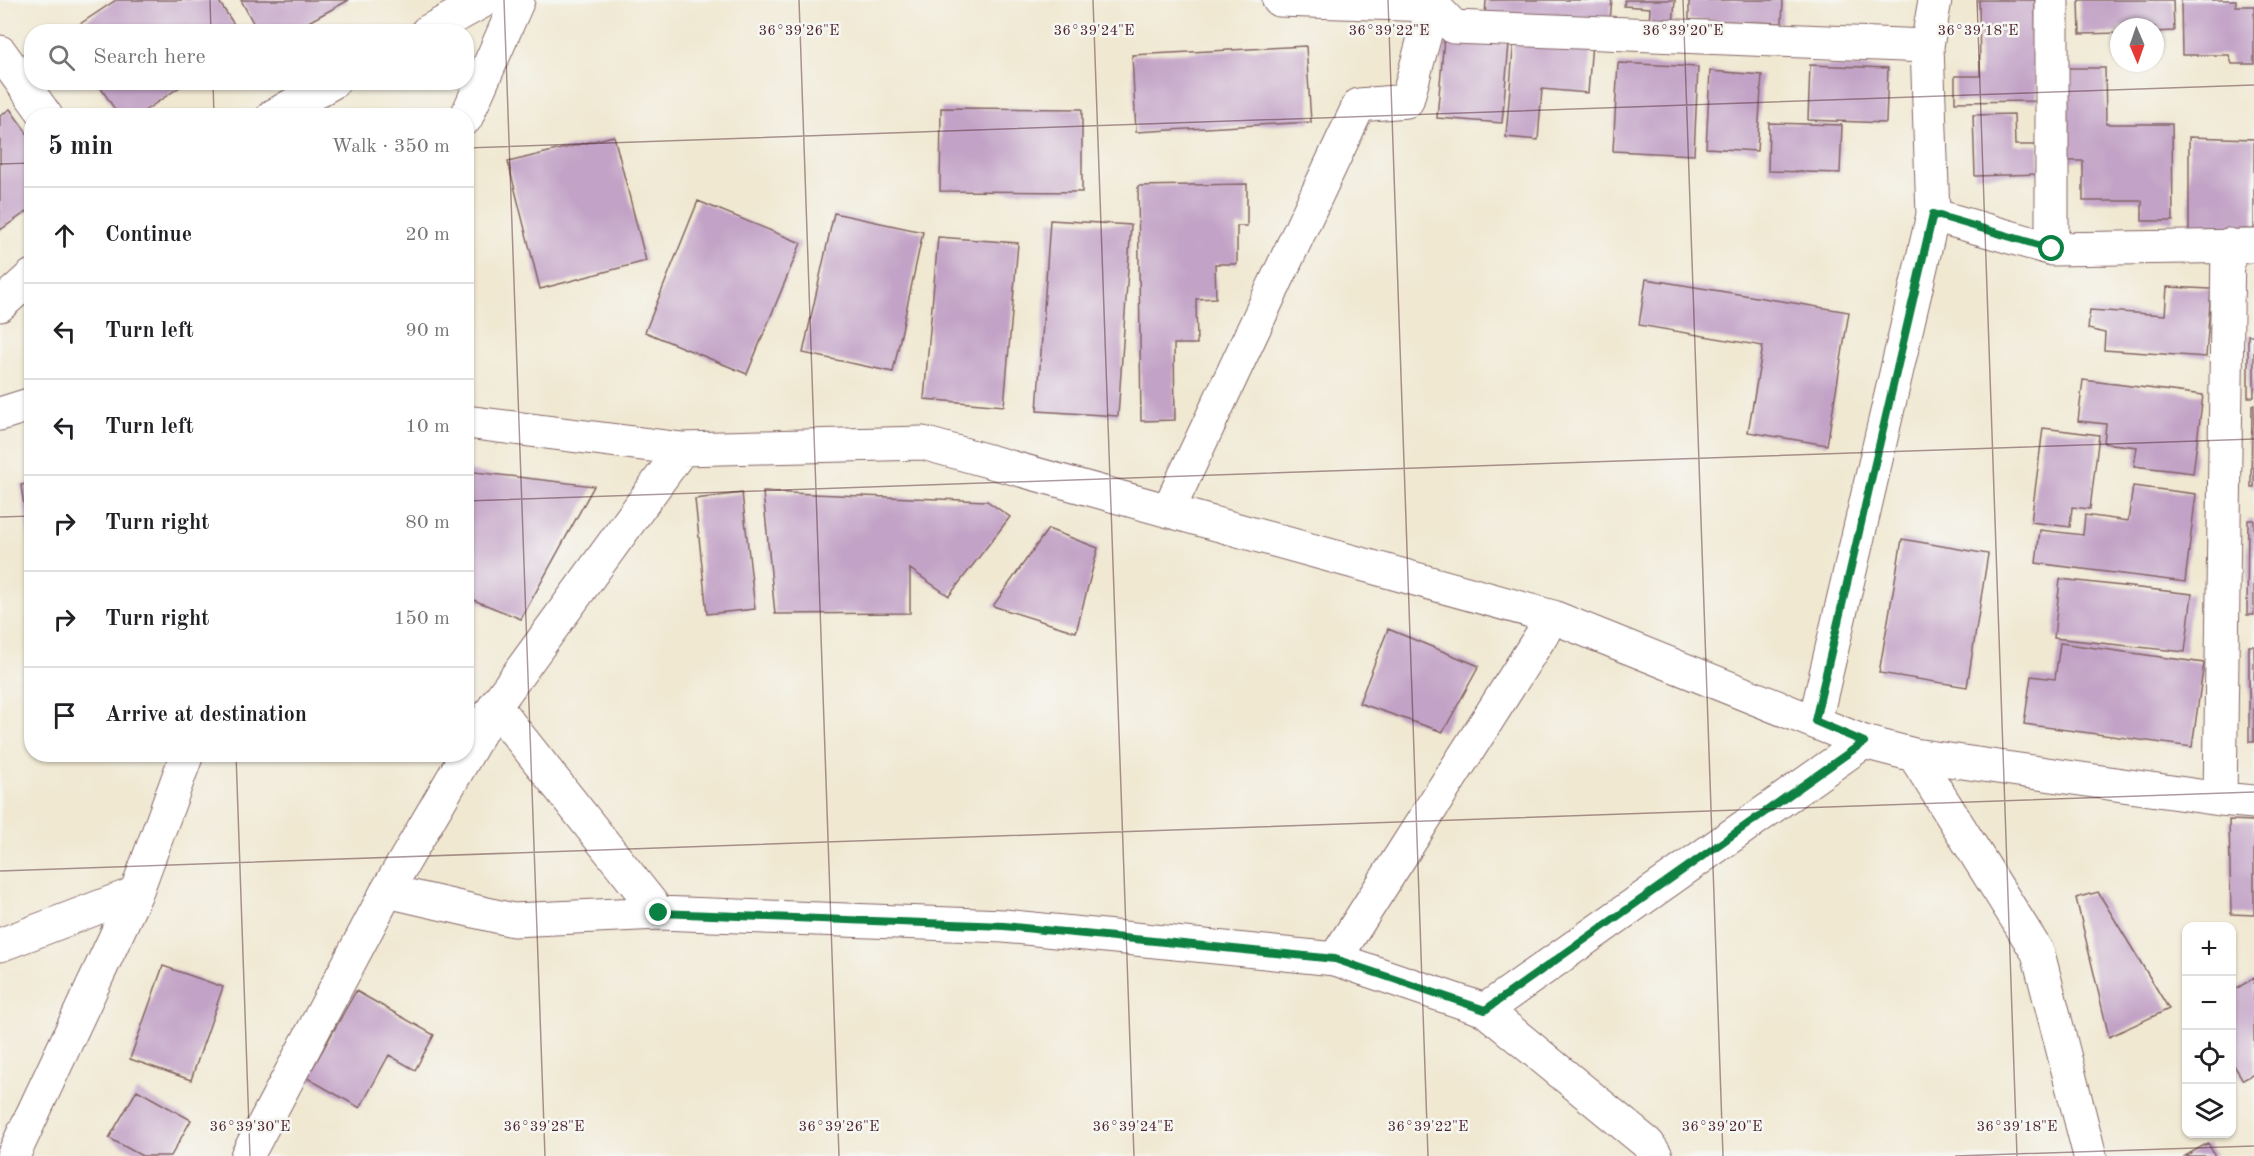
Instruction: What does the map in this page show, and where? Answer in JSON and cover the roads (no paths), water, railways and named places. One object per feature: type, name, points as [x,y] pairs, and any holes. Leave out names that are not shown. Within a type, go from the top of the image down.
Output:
[{"type":"street","points":[[442,24],[485,0]]},
{"type":"street","points":[[470,108],[518,0]]},
{"type":"street","points":[[1279,0],[1927,46]]},
{"type":"street","points":[[1815,721],[1933,214],[1927,46],[1935,0]]},
{"type":"street","points":[[2052,0],[2052,249]]},
{"type":"street","points":[[1168,511],[1359,105],[1407,101],[1450,11]]},
{"type":"street","points":[[0,52],[24,85]]},
{"type":"street","points":[[27,90],[40,108]]},
{"type":"street","points":[[287,108],[319,90]]},
{"type":"street","points":[[1933,214],[2052,249],[2241,245],[2220,799]]},
{"type":"street","points":[[0,305],[24,283]]},
{"type":"street","points":[[0,414],[24,406]]},
{"type":"street","points":[[474,423],[682,449],[923,443],[1553,616],[1864,742],[1914,755],[2254,802]]},
{"type":"street","points":[[474,742],[495,706],[682,449]]},
{"type":"street","points":[[1335,959],[1553,616]]},
{"type":"street","points":[[495,706],[659,913]]},
{"type":"street","points":[[1485,1010],[1864,742]]},
{"type":"street","points":[[1914,755],[2038,953],[2090,1156]]},
{"type":"street","points":[[13,1156],[136,893],[184,762]]},
{"type":"street","points":[[249,1155],[387,891],[462,762]]},
{"type":"street","points":[[387,891],[513,920],[659,913],[1004,926],[1335,959],[1485,1010],[1648,1144],[1656,1156]]},
{"type":"street","points":[[0,945],[136,893]]}]
